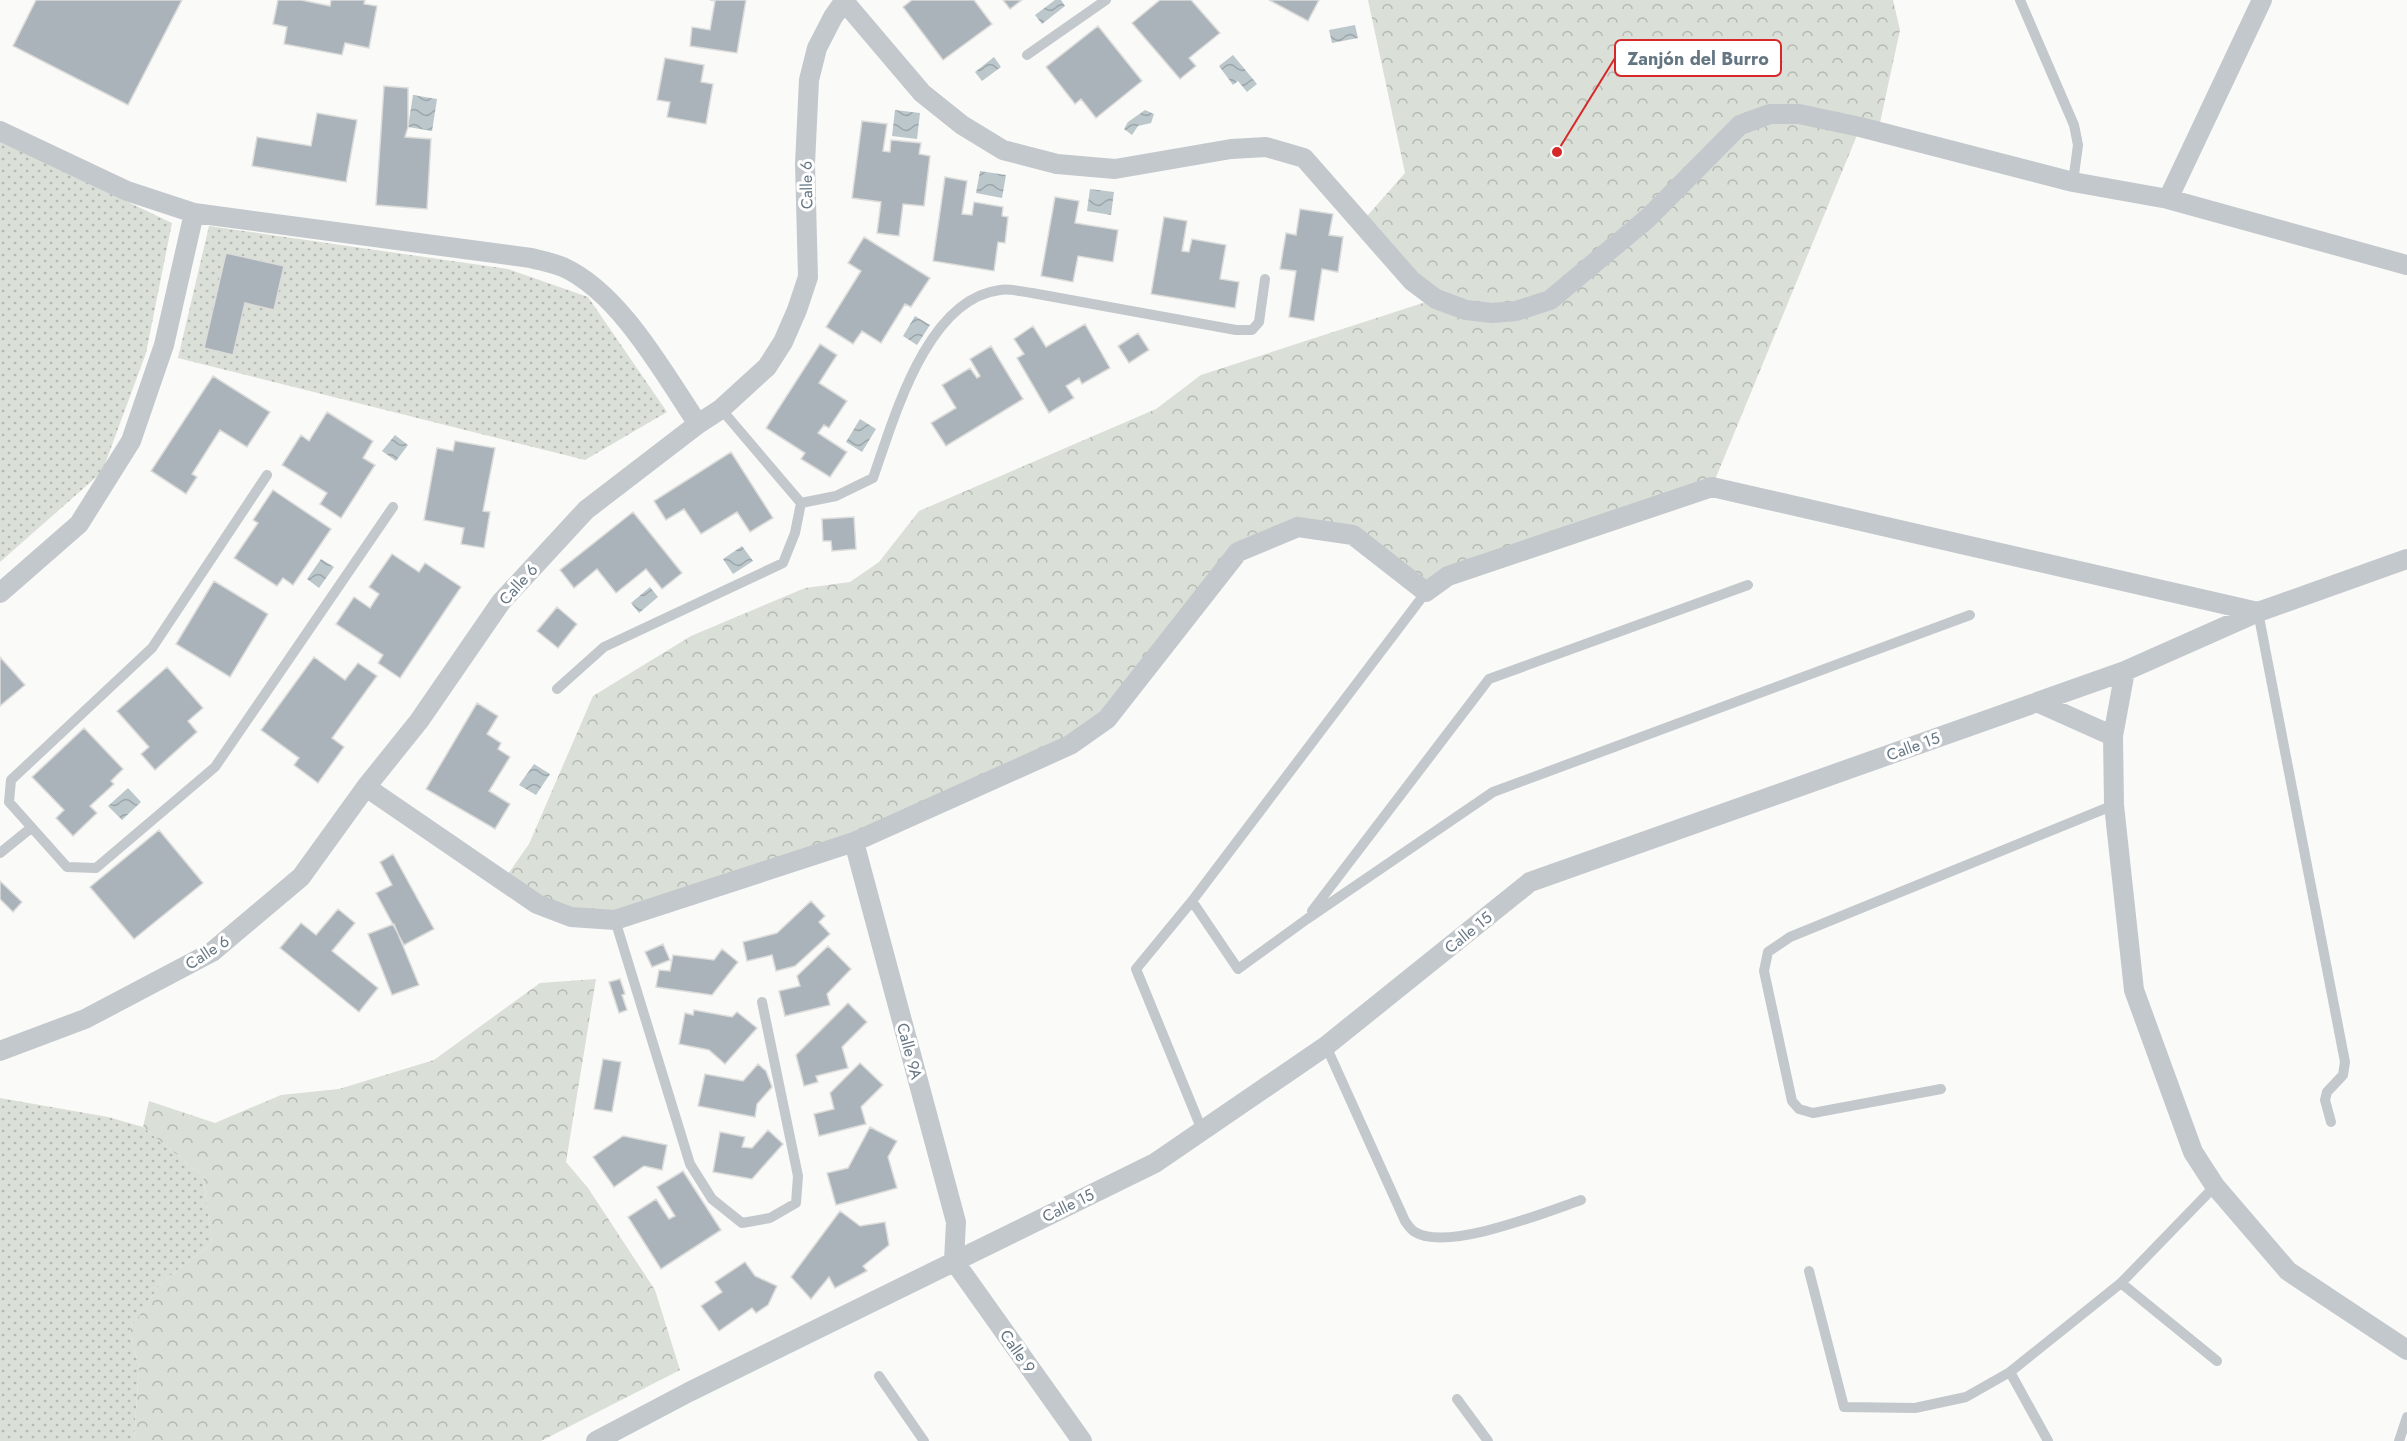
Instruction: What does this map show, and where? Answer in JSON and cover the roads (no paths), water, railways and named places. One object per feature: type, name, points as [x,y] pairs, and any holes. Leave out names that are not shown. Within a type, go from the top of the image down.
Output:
[{"type":"street","points":[[844,0],[922,93],[962,125],[1003,150],[1057,164],[1115,169],[1231,149],[1266,147],[1304,158],[1412,280],[1436,299],[1466,310],[1492,313],[1516,310],[1551,300],[1648,218],[1740,125],[1770,114],[1799,114],[2073,182],[2168,199],[2407,265]]},
{"type":"street","name":"Calle 6","points":[[0,1052],[85,1019],[212,952],[301,877],[366,787],[419,721],[508,593],[586,510],[698,423],[721,409],[767,367],[783,342],[798,310],[808,277],[806,154],[808,80],[817,48],[844,0]]},
{"type":"street","points":[[2168,199],[2262,0]]},
{"type":"street","points":[[0,131],[127,191],[194,213],[531,258],[562,266],[606,295],[698,423]]},
{"type":"street","points":[[0,593],[79,524],[131,441],[164,345],[194,213]]},
{"type":"street","points":[[366,787],[537,904],[571,917],[615,920],[854,842],[1070,745],[1107,719],[1238,552],[1298,527],[1353,535],[1426,592],[1448,576],[1712,487],[2258,612]]},
{"type":"street","name":"Calle 15","points":[[596,1441],[689,1392],[1155,1163],[1326,1046],[1530,882],[2125,671],[2258,612],[2407,559]]},
{"type":"street","points":[[2125,671],[2113,736],[2114,805],[2134,990],[2193,1152],[2215,1186],[2288,1271],[2407,1350]]},
{"type":"street","points":[[2037,702],[2113,736]]},
{"type":"street","name":"Calle 9A","points":[[854,842],[956,1222],[954,1261]]},
{"type":"street","name":"Calle 9","points":[[954,1261],[1082,1441]]},
{"type":"lane","points":[[1027,55],[1106,0]]},
{"type":"lane","points":[[2020,0],[2074,125],[2078,145],[2073,182]]},
{"type":"lane","points":[[801,503],[836,496],[873,478],[912,373],[938,328],[972,298],[1000,290],[1032,293],[1236,330],[1251,330],[1258,322],[1265,279]]},
{"type":"lane","points":[[721,409],[801,503]]},
{"type":"lane","points":[[267,475],[152,648],[11,780],[9,802],[68,867],[96,868],[215,767],[393,507]]},
{"type":"lane","points":[[557,689],[604,647],[783,563],[795,533],[801,503]]},
{"type":"lane","points":[[1307,919],[1489,679],[1748,585]]},
{"type":"lane","points":[[1202,1130],[1136,969],[1192,901],[1426,592]]},
{"type":"lane","points":[[2258,612],[2345,1062],[2343,1075],[2327,1092],[2325,1100],[2331,1122]]},
{"type":"lane","points":[[1192,901],[1239,969],[1307,919],[1493,792],[1970,615]]},
{"type":"lane","points":[[1941,1089],[1813,1113],[1799,1109],[1792,1101],[1764,971],[1768,952],[1790,937],[2114,805]]},
{"type":"lane","points":[[0,853],[31,828]]},
{"type":"lane","points":[[615,920],[690,1164],[712,1199],[742,1223],[770,1218],[796,1203],[798,1176],[762,1002]]},
{"type":"lane","points":[[1326,1046],[1405,1221],[1414,1232],[1429,1237],[1498,1229],[1581,1200]]},
{"type":"lane","points":[[1809,1271],[1844,1407],[1915,1408],[1966,1397],[2010,1372],[2121,1283],[2215,1186]]},
{"type":"lane","points":[[2121,1283],[2217,1361]]},
{"type":"lane","points":[[2010,1372],[2048,1441]]},
{"type":"lane","points":[[879,1376],[924,1441]]},
{"type":"lane","points":[[1457,1400],[1488,1441]]},
{"type":"lane","points":[[2399,1441],[2407,1416]]},
{"type":"water","points":[[1055,0],[1061,0],[1065,6],[1042,24],[1035,15]]},
{"type":"water","points":[[1355,25],[1358,38],[1332,43],[1329,30]]},
{"type":"water","points":[[1233,55],[1257,84],[1247,92],[1238,81],[1233,85],[1219,66]]},
{"type":"water","points":[[994,57],[1001,67],[982,81],[975,72]]},
{"type":"water","points":[[413,95],[437,99],[432,131],[408,127]]},
{"type":"water","points":[[895,110],[920,113],[917,139],[892,136]]},
{"type":"water","points":[[1145,110],[1154,114],[1151,123],[1138,126],[1132,135],[1124,129],[1128,122]]},
{"type":"water","points":[[980,171],[1006,175],[1002,198],[976,193]]},
{"type":"water","points":[[1090,189],[1114,192],[1111,215],[1087,211]]},
{"type":"water","points":[[915,316],[930,325],[917,345],[903,336]]},
{"type":"water","points":[[860,419],[876,429],[862,452],[846,442]]},
{"type":"water","points":[[395,435],[408,445],[396,461],[382,451]]},
{"type":"water","points":[[742,546],[753,561],[733,574],[723,559]]},
{"type":"water","points":[[321,559],[334,567],[319,588],[307,579]]},
{"type":"water","points":[[650,587],[658,597],[639,613],[631,603]]},
{"type":"water","points":[[534,764],[550,774],[536,795],[519,785]]},
{"type":"water","points":[[128,788],[141,802],[122,820],[108,806]]},
{"type":"place","name":"Zanjón del Burro","points":[[1557,152]]}]
